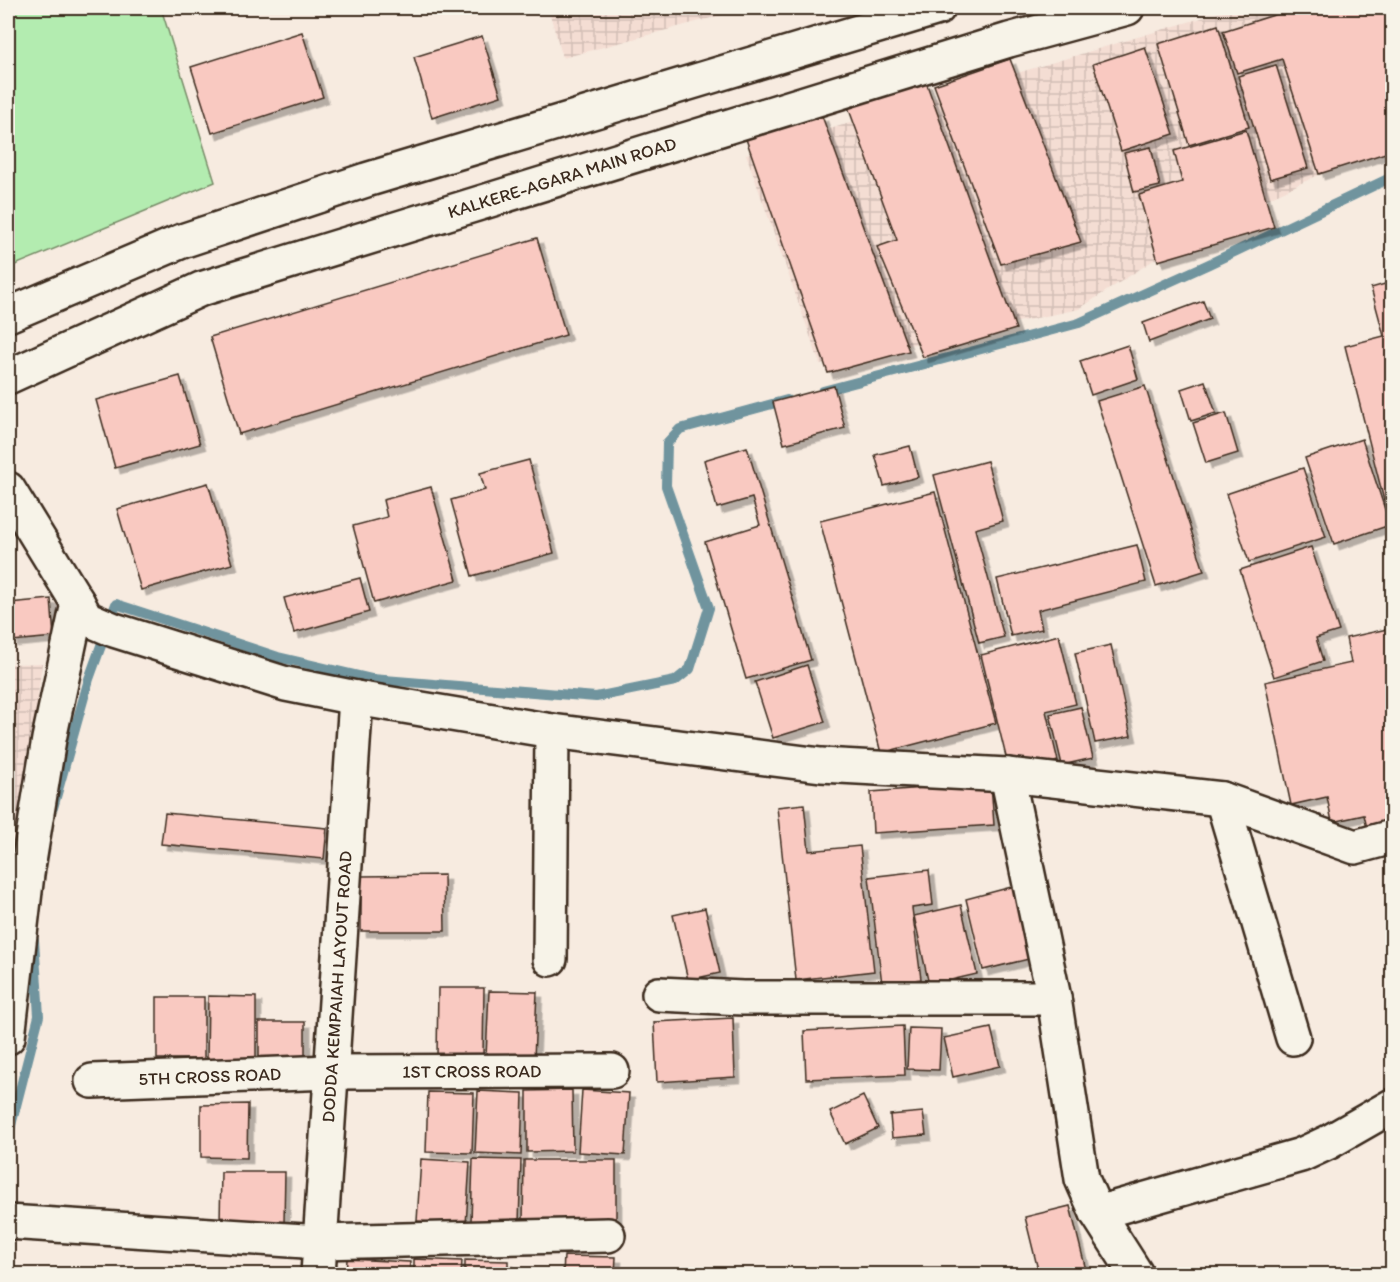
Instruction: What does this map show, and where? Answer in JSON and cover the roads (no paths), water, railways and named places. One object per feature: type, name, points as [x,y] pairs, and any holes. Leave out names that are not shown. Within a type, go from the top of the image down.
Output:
[{"type":"street","points":[[8,315],[193,237],[366,180],[938,8]]},
{"type":"street","name":"KALKERE-AGARA MAIN ROAD","points":[[8,377],[201,289],[998,44],[1127,8]]},
{"type":"street","points":[[8,489],[93,617],[286,684],[552,731],[821,765],[1007,775],[1222,799],[1355,848],[1392,837]]},
{"type":"street","points":[[8,1036],[27,874],[49,740],[93,617]]},
{"type":"street","name":"DODDA KEMPAIAH LAYOUT ROAD","points":[[318,1275],[356,698]]},
{"type":"street","points":[[550,959],[552,731]]},
{"type":"street","points":[[1007,775],[1054,998],[1082,1179],[1097,1213],[1136,1275]]},
{"type":"street","points":[[1222,799],[1293,1038]]},
{"type":"street","points":[[658,994],[743,998],[1054,998]]},
{"type":"street","name":"1ST CROSS ROAD","points":[[330,1072],[612,1071]]},
{"type":"street","name":"5TH CROSS ROAD","points":[[92,1081],[330,1072]]},
{"type":"street","points":[[1097,1213],[1300,1155],[1329,1142],[1392,1106]]},
{"type":"street","points":[[8,1222],[320,1242],[608,1235]]},
{"type":"waterway","points":[[823,391],[1079,323],[1392,177]]},
{"type":"waterway","points":[[53,808],[89,679],[116,604],[278,657],[372,679],[596,697],[675,681],[690,669],[709,608],[666,486],[667,443],[680,429],[787,400]]},
{"type":"waterway","points":[[8,1137],[39,1016],[34,940]]}]
